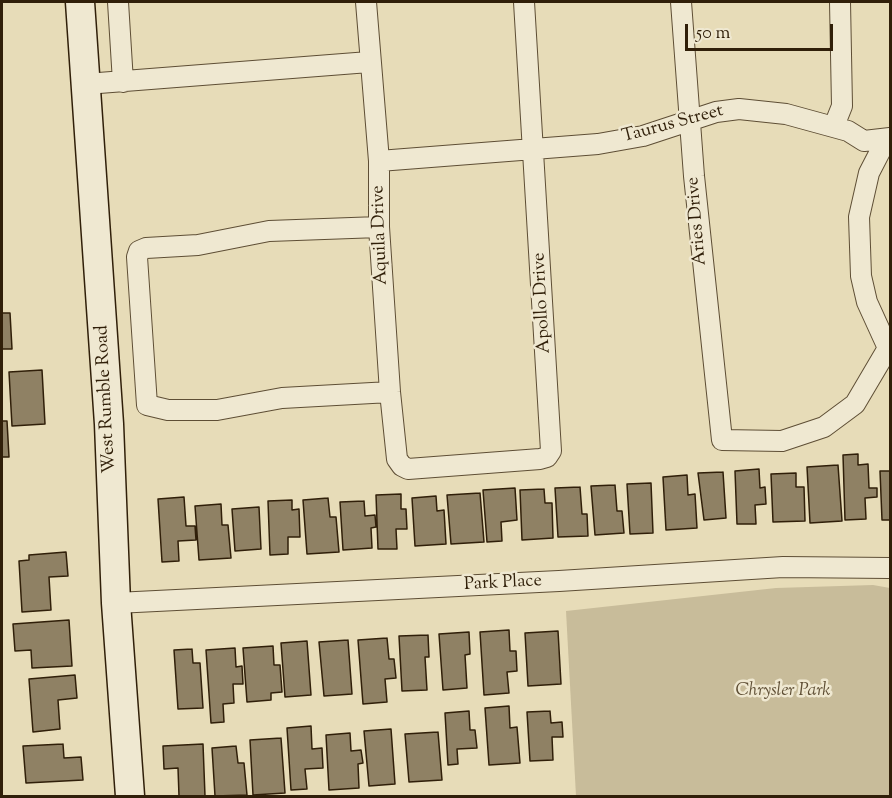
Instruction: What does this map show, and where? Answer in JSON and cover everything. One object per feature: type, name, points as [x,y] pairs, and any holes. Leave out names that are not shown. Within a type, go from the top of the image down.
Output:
[{"type":"street","name":"West Rumble Road","points":[[80,2],[107,83],[109,424],[116,603],[130,796]]},
{"type":"street","points":[[118,2],[107,83],[369,62]]},
{"type":"street","name":"Aquila Drive","points":[[366,2],[369,62],[379,161],[379,227],[390,392],[397,459],[402,466]]},
{"type":"street","name":"Apollo Drive","points":[[402,466],[408,469],[540,459],[547,457],[551,451],[525,2]]},
{"type":"street","name":"Aries Drive","points":[[681,2],[690,122],[722,440],[783,441],[824,427],[855,404],[889,348]]},
{"type":"street","points":[[834,126],[842,106],[840,2]]},
{"type":"street","name":"Taurus Street","points":[[379,161],[598,144],[643,136],[716,112],[739,109],[786,114],[834,126],[864,141],[888,139]]},
{"type":"street","points":[[888,139],[869,173],[860,217],[861,276],[867,302],[889,348]]},
{"type":"street","points":[[379,227],[269,231],[198,245],[139,251],[137,257],[147,405],[168,410],[217,410],[282,398],[390,392]]},
{"type":"street","name":"Park Place","points":[[116,603],[559,581],[783,567],[891,568]]},
{"type":"green space","name":"Chrysler Park","points":[[873,585],[890,588],[890,796],[576,796],[566,611],[776,588]]},
{"type":"building","points":[[2,313],[10,313],[12,349],[2,349]]},
{"type":"building","points":[[42,370],[45,424],[12,426],[9,372]]},
{"type":"building","points":[[2,421],[7,421],[9,457],[2,457]]},
{"type":"building","points":[[858,454],[858,465],[868,464],[869,488],[877,488],[877,497],[865,498],[866,519],[845,520],[843,455]]},
{"type":"building","points":[[838,465],[842,521],[810,523],[807,467]]},
{"type":"building","points":[[759,469],[760,488],[765,487],[766,504],[755,505],[756,524],[737,524],[735,471]]},
{"type":"building","points":[[880,471],[890,471],[890,520],[882,520]]},
{"type":"building","points":[[723,472],[726,518],[704,520],[698,473]]},
{"type":"building","points":[[796,473],[796,487],[804,487],[805,521],[773,522],[771,474]]},
{"type":"building","points":[[687,475],[688,495],[695,494],[697,528],[666,530],[663,477]]},
{"type":"building","points":[[651,483],[653,533],[630,534],[627,484]]},
{"type":"building","points":[[615,485],[617,511],[622,511],[624,533],[595,535],[591,486]]},
{"type":"building","points":[[580,487],[582,514],[587,514],[588,536],[558,537],[555,488]]},
{"type":"building","points":[[515,488],[517,520],[501,522],[502,541],[487,542],[483,490]]},
{"type":"building","points":[[544,489],[545,503],[552,503],[553,538],[522,540],[520,490]]},
{"type":"building","points":[[480,493],[484,542],[451,544],[447,495]]},
{"type":"building","points":[[401,494],[401,509],[406,509],[407,529],[396,529],[397,549],[378,549],[376,495]]},
{"type":"building","points":[[436,496],[437,511],[444,510],[446,544],[415,546],[412,498]]},
{"type":"building","points":[[184,497],[186,526],[195,526],[196,540],[178,541],[179,561],[162,562],[158,499]]},
{"type":"building","points":[[328,498],[330,517],[336,517],[339,552],[307,554],[303,500]]},
{"type":"building","points":[[292,500],[292,510],[299,509],[300,537],[288,537],[288,554],[270,555],[268,501]]},
{"type":"building","points":[[364,501],[365,516],[375,515],[376,527],[371,528],[372,548],[343,550],[340,502]]},
{"type":"building","points":[[221,504],[222,525],[228,525],[231,558],[199,560],[195,506]]},
{"type":"building","points":[[259,507],[261,549],[235,551],[232,509]]},
{"type":"building","points":[[66,552],[68,576],[49,577],[51,610],[22,612],[19,561],[29,560],[29,555]]},
{"type":"building","points":[[69,620],[72,666],[32,668],[31,650],[15,651],[13,624]]},
{"type":"building","points":[[509,630],[510,651],[516,651],[517,671],[507,672],[509,693],[484,695],[480,632]]},
{"type":"building","points":[[558,631],[561,684],[528,686],[525,633]]},
{"type":"building","points":[[469,632],[470,654],[465,655],[467,688],[443,690],[439,634]]},
{"type":"building","points":[[428,635],[429,657],[425,657],[427,690],[402,691],[399,636]]},
{"type":"building","points":[[387,638],[389,659],[394,659],[396,678],[385,679],[387,702],[363,704],[358,640]]},
{"type":"building","points":[[348,640],[352,694],[324,696],[319,642]]},
{"type":"building","points":[[307,641],[311,695],[285,697],[281,643]]},
{"type":"building","points":[[273,646],[274,665],[280,665],[282,692],[271,693],[271,700],[247,702],[243,648]]},
{"type":"building","points":[[235,648],[236,667],[242,666],[243,684],[233,684],[234,703],[223,704],[224,722],[211,723],[206,650]]},
{"type":"building","points":[[192,649],[193,663],[200,663],[203,708],[178,709],[174,650]]},
{"type":"building","points":[[75,675],[77,698],[58,700],[60,729],[33,732],[29,679]]},
{"type":"building","points":[[509,706],[510,728],[517,727],[520,763],[489,765],[485,708]]},
{"type":"building","points":[[469,711],[470,730],[475,730],[477,748],[457,749],[458,764],[448,765],[445,713]]},
{"type":"building","points":[[550,711],[551,723],[562,722],[563,737],[552,737],[553,760],[530,761],[527,712]]},
{"type":"building","points":[[311,726],[312,749],[322,748],[323,768],[305,769],[307,789],[291,790],[287,728]]},
{"type":"building","points":[[391,729],[395,784],[369,786],[364,731]]},
{"type":"building","points":[[438,732],[442,780],[409,782],[405,734]]},
{"type":"building","points":[[350,733],[351,751],[361,750],[363,763],[358,764],[359,788],[329,790],[326,735]]},
{"type":"building","points":[[281,738],[285,793],[253,795],[250,740]]},
{"type":"building","points":[[63,744],[64,758],[81,757],[83,780],[26,783],[23,746]]},
{"type":"building","points":[[203,744],[205,796],[179,796],[178,768],[164,769],[163,746]]},
{"type":"building","points":[[236,746],[238,763],[244,763],[247,795],[215,796],[212,748]]}]
